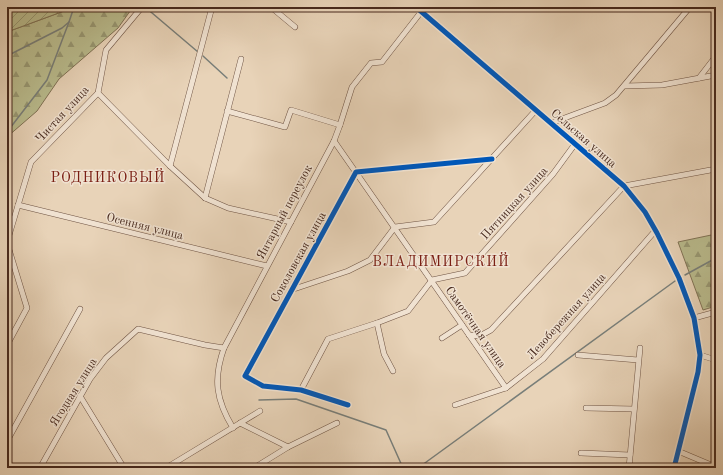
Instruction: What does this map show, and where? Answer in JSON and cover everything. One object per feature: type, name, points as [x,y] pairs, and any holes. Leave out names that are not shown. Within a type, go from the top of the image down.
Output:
[{"type":"street","name":"Чистая улица","points":[[7,242],[31,162],[98,93],[106,50],[142,7]]},
{"type":"street","points":[[170,166],[212,7]]},
{"type":"street","points":[[271,7],[295,27]]},
{"type":"street","name":"Сельская улица","points":[[416,7],[624,186],[645,212],[656,231],[679,278],[694,318],[700,355],[691,404],[674,468]]},
{"type":"street","points":[[551,123],[605,103],[616,95],[690,7]]},
{"type":"street","name":"Янтарный переулок","points":[[233,428],[222,410],[218,394],[217,378],[224,348],[334,141],[352,87],[371,63],[382,62],[421,12]]},
{"type":"street","points":[[699,78],[716,56]]},
{"type":"street","points":[[205,198],[241,59]]},
{"type":"street","points":[[625,86],[662,85],[716,75]]},
{"type":"street","points":[[98,93],[170,166],[205,198],[228,208],[291,222]]},
{"type":"street","points":[[227,111],[285,127],[291,110],[340,125]]},
{"type":"street","points":[[291,290],[341,274],[370,260],[395,227],[434,222],[536,110]]},
{"type":"street","name":"Самотёчная улица","points":[[334,141],[506,388]]},
{"type":"street","name":"Пятницкая улица","points":[[432,280],[465,273],[554,174],[575,144]]},
{"type":"street","points":[[356,172],[492,159]]},
{"type":"street","points":[[469,335],[480,336],[491,330],[624,186],[716,169]]},
{"type":"street","name":"Соколовская улица","points":[[348,405],[301,390],[263,386],[245,376],[356,172]]},
{"type":"street","name":"Осенняя улица","points":[[18,205],[267,266]]},
{"type":"street","name":"Левобережная улица","points":[[455,405],[506,388],[543,360],[656,231]]},
{"type":"street","points":[[7,242],[27,308],[7,345]]},
{"type":"street","points":[[301,390],[328,339],[408,311],[432,280]]},
{"type":"street","points":[[7,441],[80,309]]},
{"type":"street","points":[[694,318],[716,312]]},
{"type":"street","points":[[377,323],[384,354],[393,371]]},
{"type":"street","points":[[442,338],[462,325]]},
{"type":"street","name":"Ягодная улица","points":[[40,468],[80,396],[101,364],[138,329],[224,348]]},
{"type":"street","points":[[629,468],[640,348]]},
{"type":"street","points":[[578,355],[638,360]]},
{"type":"street","points":[[700,355],[716,360]]},
{"type":"street","points":[[80,396],[124,468]]},
{"type":"street","points":[[586,408],[634,409]]},
{"type":"street","points":[[166,468],[260,411]]},
{"type":"street","points":[[240,423],[288,447]]},
{"type":"street","points":[[254,468],[288,447],[337,423]]},
{"type":"street","points":[[678,451],[716,467]]},
{"type":"street","points":[[581,453],[630,455]]},
{"type":"green space","points":[[7,7],[75,7],[7,32]]},
{"type":"green space","points":[[75,7],[133,7],[118,28],[59,79],[37,111],[7,137],[7,32]]},
{"type":"green space","points":[[716,234],[716,306],[703,310],[678,242]]},
{"type":"waterway","points":[[7,56],[62,28],[69,22],[74,7]]},
{"type":"waterway","points":[[145,7],[198,52]]},
{"type":"waterway","points":[[7,132],[47,80],[69,22]]},
{"type":"waterway","points":[[203,56],[227,78]]},
{"type":"waterway","points":[[685,275],[716,258]]},
{"type":"waterway","points":[[418,468],[675,281]]},
{"type":"waterway","points":[[259,400],[296,399],[386,430],[403,468]]},
{"type":"cycle path","points":[[416,7],[624,186],[645,212],[657,233],[679,278],[694,318],[700,355],[698,372],[674,468]]},
{"type":"cycle path","points":[[348,405],[301,390],[263,386],[245,376],[356,172],[492,159]]},
{"type":"district","name":"РОДНИКОВЫЙ","points":[[108,177]]},
{"type":"district","name":"ВЛАДИМИРСКИЙ","points":[[441,261]]}]
